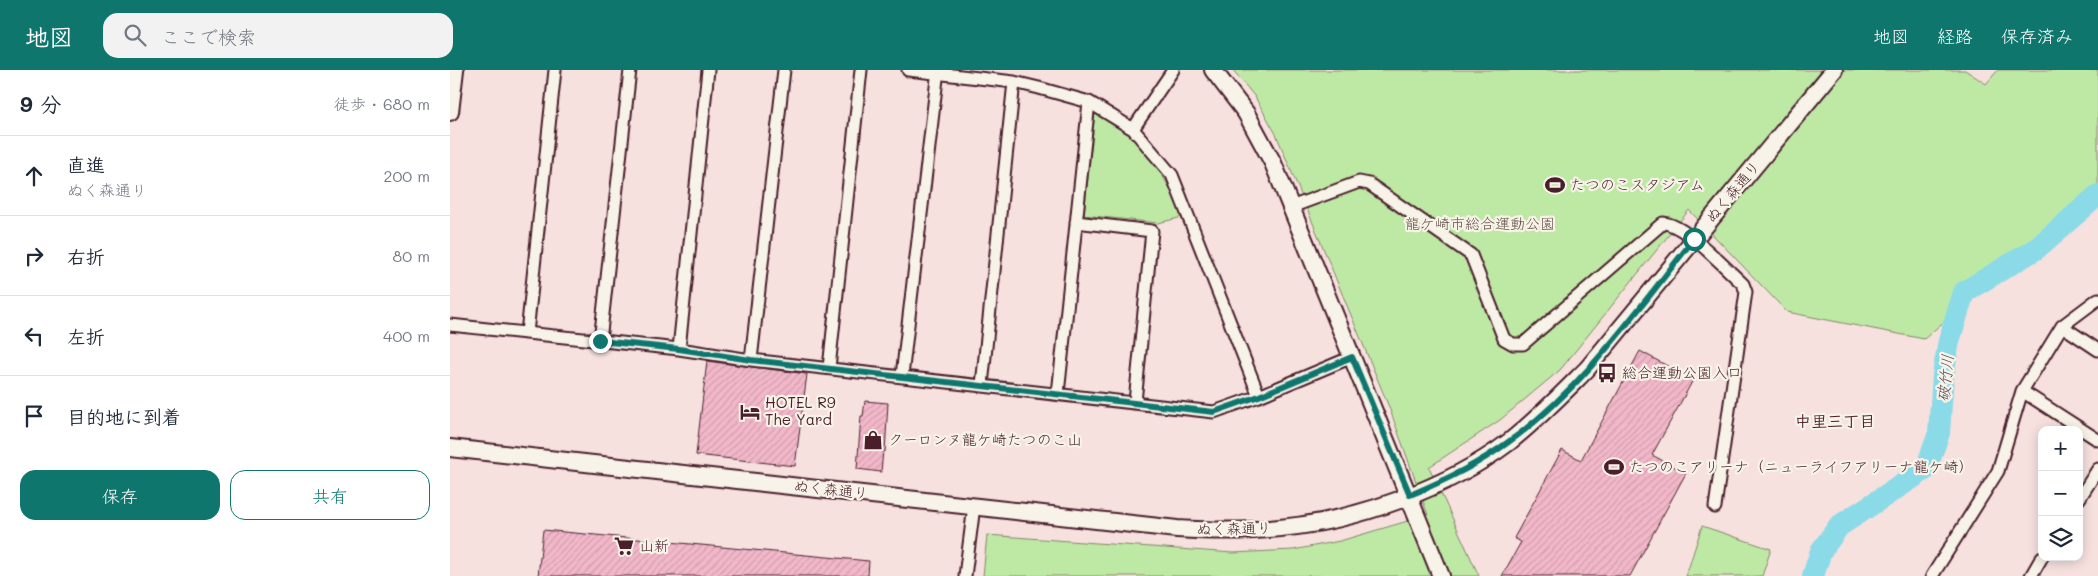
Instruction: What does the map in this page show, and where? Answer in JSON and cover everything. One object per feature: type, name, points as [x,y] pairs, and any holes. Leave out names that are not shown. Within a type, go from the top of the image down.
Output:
[{"type":"main road","points":[[450,112],[454,70]]},
{"type":"main road","points":[[1213,70],[1230,89],[1251,121],[1273,163],[1410,495],[1441,576]]},
{"type":"main road","name":"ぬく森通り","points":[[450,448],[1177,529],[1246,531],[1314,523],[1368,510],[1445,480],[1492,453],[1549,408],[1587,369],[1834,70]]},
{"type":"street","points":[[527,333],[555,70]]},
{"type":"street","points":[[600,341],[630,70]]},
{"type":"street","points":[[679,349],[708,70]]},
{"type":"street","points":[[751,360],[784,70]]},
{"type":"street","points":[[829,368],[861,70]]},
{"type":"street","points":[[908,70],[1014,82],[1089,102],[1133,129],[1172,175],[1259,396]]},
{"type":"street","points":[[1133,129],[1174,70]]},
{"type":"street","points":[[902,376],[938,72]]},
{"type":"street","points":[[982,385],[1014,82]]},
{"type":"street","points":[[1058,394],[1089,102]]},
{"type":"street","points":[[1291,207],[1359,182],[1369,184],[1471,254],[1504,338],[1513,344],[1523,344],[1663,223],[1672,223],[1694,239],[1743,284],[1746,292],[1715,507]]},
{"type":"street","points":[[1076,222],[1152,231],[1135,402]]},
{"type":"street","points":[[1932,576],[1998,471],[2022,391],[2062,326],[2098,299]]},
{"type":"street","points":[[450,325],[679,349],[751,360],[1214,412],[1259,396],[1352,357]]},
{"type":"street","points":[[2062,326],[2098,350]]},
{"type":"street","points":[[2022,391],[2098,440]]},
{"type":"street","points":[[2083,493],[2098,469]]},
{"type":"street","points":[[965,576],[974,506]]},
{"type":"street","points":[[2031,576],[2040,561]]},
{"type":"green space","name":"龍ケ崎市総合運動公園","points":[[1233,70],[1965,70],[1986,84],[1998,70],[2098,70],[2098,187],[1924,339],[1787,312],[1689,210],[1560,370],[1500,420],[1429,467],[1479,576],[983,576],[987,535],[1233,553],[1293,550],[1340,541],[1428,515],[1389,407],[1276,134],[1255,97]]},
{"type":"green space","points":[[1095,112],[1128,133],[1146,151],[1166,182],[1183,217],[1158,223],[1084,215]]},
{"type":"green space","points":[[1702,526],[1771,549],[1762,576],[1686,576]]},
{"type":"building","name":"たつのこアリーナ（ニューライフアリーナ龍ケ崎）","points":[[1640,351],[1693,380],[1652,455],[1686,473],[1630,576],[1502,576],[1521,542],[1514,538],[1562,450],[1581,460]]},
{"type":"building","points":[[707,361],[807,374],[795,466],[696,455]]},
{"type":"building","points":[[865,401],[888,403],[885,452],[883,451],[881,472],[857,469],[861,416],[863,416]]},
{"type":"building","name":"山新","points":[[543,530],[869,561],[868,576],[538,576]]},
{"type":"waterway","name":"破竹川","points":[[1813,576],[1821,551],[1839,526],[1926,469],[1939,433],[1943,375],[1949,341],[1964,292],[2036,249],[2098,195]]},
{"type":"place","name":"たつのこスタジアム","points":[[1555,185]]},
{"type":"place","name":"総合運動公園入口","points":[[1607,373]]},
{"type":"place","name":"HOTEL R9 The Yard","points":[[750,412]]},
{"type":"place","name":"クーロンヌ龍ケ崎たつのこ山","points":[[873,440]]},
{"type":"place","name":"たつのこアリーナ（ニューライフアリーナ龍ケ崎）","points":[[1614,467]]},
{"type":"place","name":"山新","points":[[624,546]]},
{"type":"district","name":"中里三丁目","points":[[1835,421]]},
{"type":"route","points":[[600,341],[679,349],[751,360],[1214,412],[1259,396],[1352,357],[1410,495],[1445,480],[1492,453],[1509,442],[1549,408],[1587,369],[1694,239]]}]
